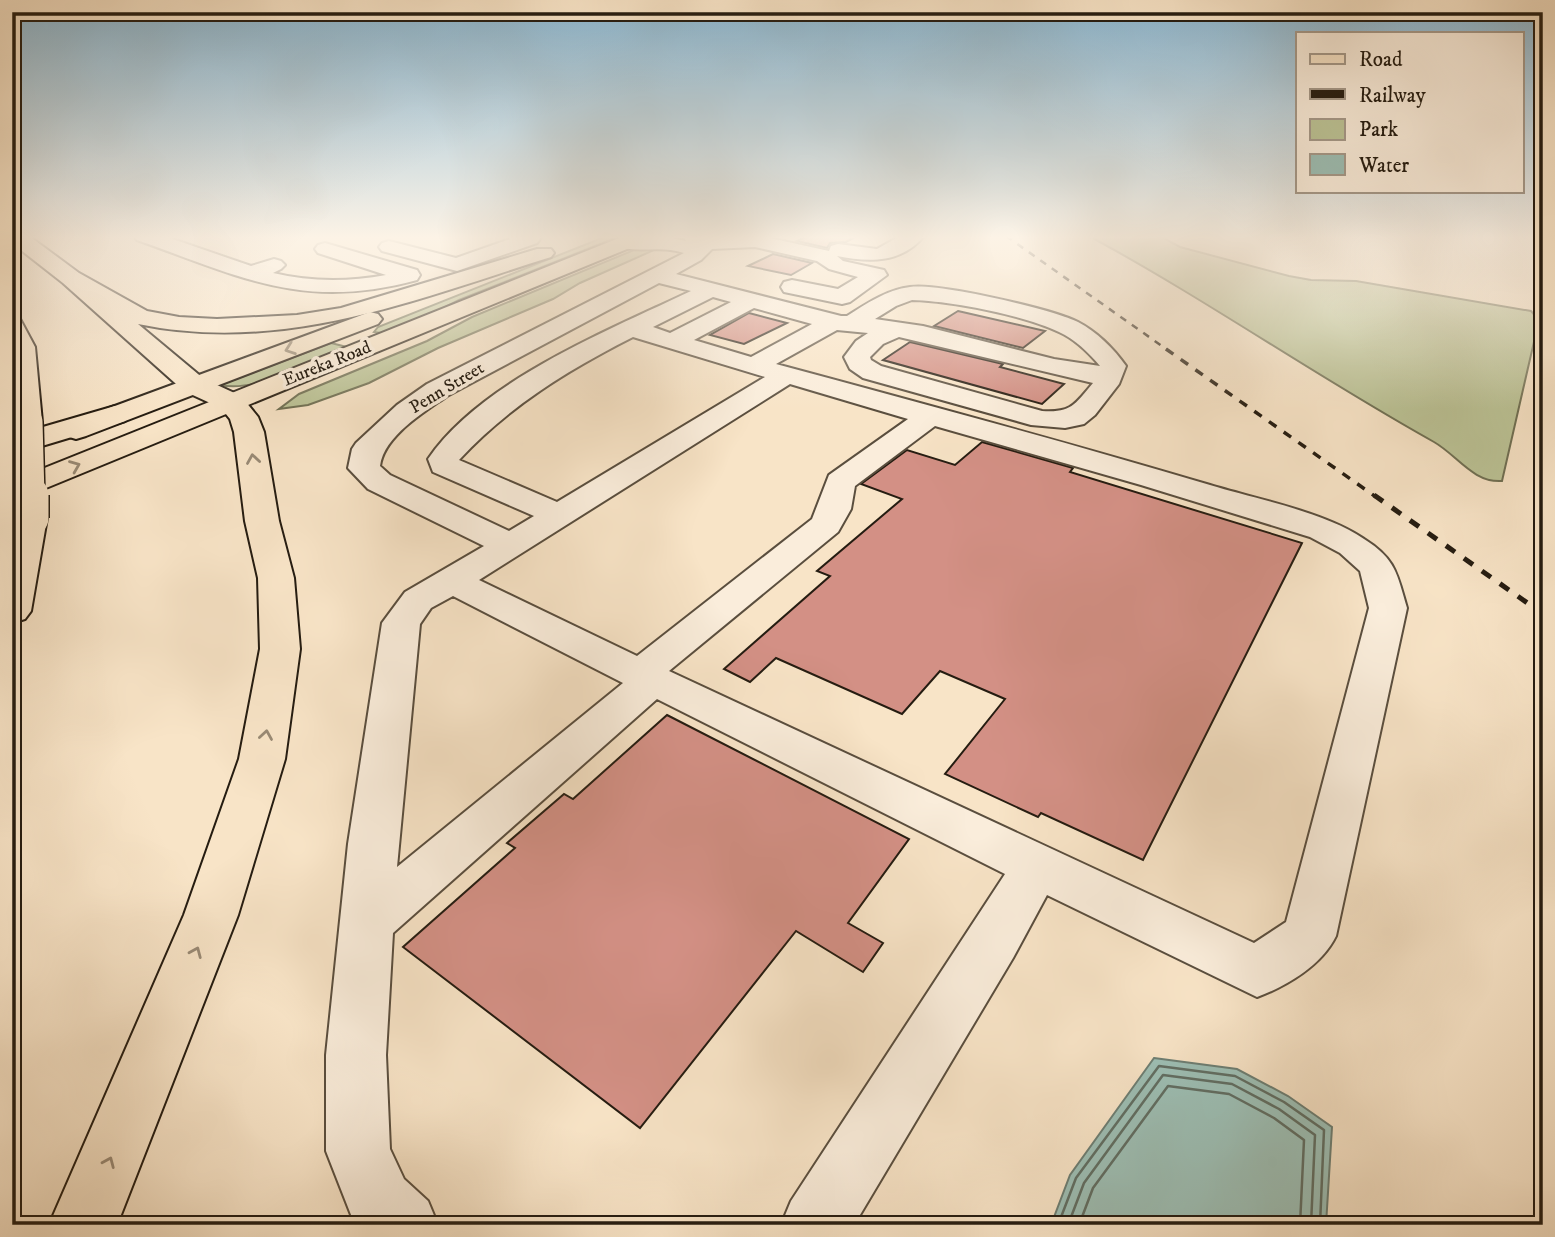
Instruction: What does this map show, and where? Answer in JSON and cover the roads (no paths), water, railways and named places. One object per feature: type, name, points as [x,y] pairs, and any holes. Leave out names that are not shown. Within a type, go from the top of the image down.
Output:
[{"type":"main road","points":[[83,1225],[211,915],[262,759],[280,649],[276,578],[262,521],[249,432],[244,417],[231,402],[194,385],[89,294]]},
{"type":"main road","name":"Eureka Road","points":[[98,294],[130,312],[154,321],[217,326],[297,322],[359,310],[411,294]]},
{"type":"main road","name":"Eureka Road","points":[[12,455],[436,294]]},
{"type":"main road","name":"Eureka Road","points":[[21,505],[231,402],[502,294]]},
{"type":"main road","points":[[12,324],[22,346],[21,505],[12,611]]},
{"type":"main road","points":[[354,325],[345,335],[346,338],[381,343]]},
{"type":"main road","points":[[20,434],[115,415]]},
{"type":"street","name":"Penn Street","points":[[510,545],[379,482],[364,468],[367,449],[407,411],[437,390],[623,294]]},
{"type":"street","points":[[559,515],[444,465],[443,459],[462,437],[565,361],[633,329],[666,294]]},
{"type":"street","points":[[741,294],[750,301],[842,323],[897,329],[1073,372],[1107,377]]},
{"type":"street","points":[[825,294],[842,297],[847,294]]},
{"type":"street","points":[[404,1225],[380,1203],[358,1151],[356,1055],[373,844],[401,623],[418,600],[559,515],[842,323],[907,294]]},
{"type":"street","points":[[897,329],[874,338],[863,346],[857,357],[859,364],[872,372],[1041,419],[1063,422],[1077,419],[1106,384],[1113,366],[1101,351],[1067,325],[927,294]]},
{"type":"street","points":[[673,341],[750,301]]},
{"type":"street","points":[[553,329],[601,343]]},
{"type":"street","points":[[452,581],[1257,972],[1308,936],[1388,608],[1377,567],[1352,546],[1322,530],[1152,478],[770,371],[633,329]]},
{"type":"street","points":[[366,923],[646,677],[826,525],[834,509],[840,482],[930,416]]},
{"type":"street","points":[[815,1225],[994,941],[1037,866]]},
{"type":"water","points":[[1154,1058],[1237,1069],[1288,1096],[1332,1127],[1326,1225],[1051,1225],[1070,1175]]},
{"type":"railway","points":[[1088,294],[1169,351]]},
{"type":"railway","points":[[1166,349],[1376,497]]},
{"type":"railway","points":[[1374,495],[1543,614]]}]
